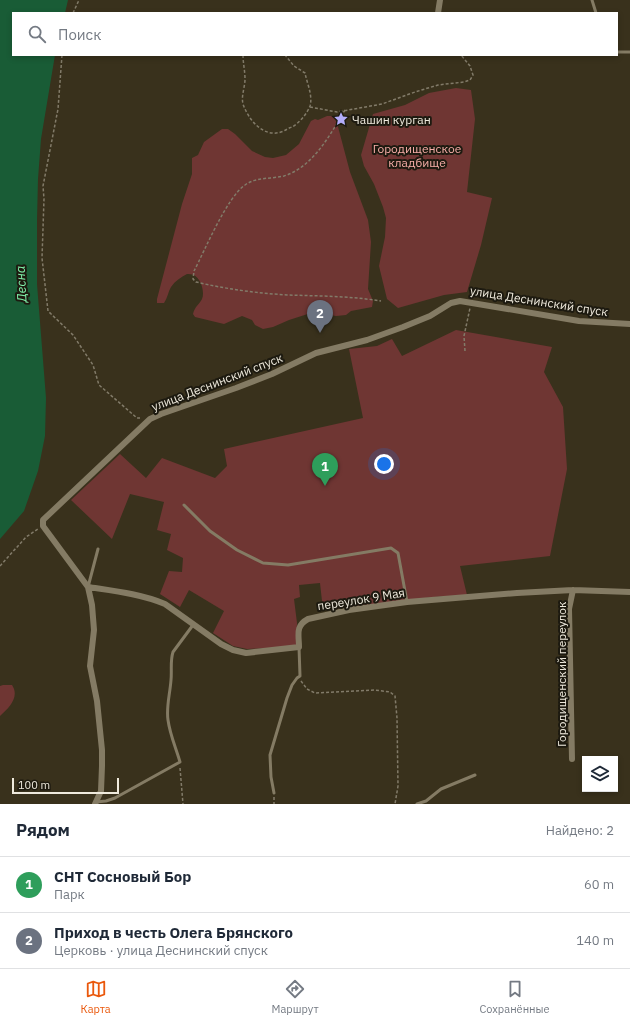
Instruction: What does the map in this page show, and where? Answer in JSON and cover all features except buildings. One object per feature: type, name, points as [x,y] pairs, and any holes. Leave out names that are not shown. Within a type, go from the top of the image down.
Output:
[{"type":"street","points":[[438,12],[440,0]]},
{"type":"street","name":"улица Деснинский спуск","points":[[43,526],[43,520],[150,420],[161,414],[272,374],[316,353],[367,340],[404,327],[430,316],[451,303],[460,301],[471,302],[579,321],[630,324]]},
{"type":"street","points":[[43,526],[88,588],[92,605],[94,630],[90,666],[97,701],[103,778],[101,791],[96,803]]},
{"type":"street","points":[[88,588],[125,593],[165,604],[221,644],[239,652],[246,653],[299,648]]},
{"type":"street","name":"переулок 9 Мая","points":[[299,648],[299,626],[302,622],[308,619],[349,610],[407,602],[518,593],[573,590],[630,592]]},
{"type":"street","name":"Городищенский переулок","points":[[572,759],[569,609],[573,590]]},
{"type":"lane","points":[[592,0],[596,12]]},
{"type":"lane","points":[[618,52],[630,52]]},
{"type":"lane","points":[[184,506],[210,531],[237,550],[263,563],[288,565],[391,548],[396,550],[398,553],[407,602]]},
{"type":"lane","points":[[88,588],[98,549]]},
{"type":"lane","points":[[96,803],[115,798],[180,762],[172,739],[167,707],[171,681],[172,656],[173,652],[194,625]]},
{"type":"lane","points":[[274,793],[271,777],[270,756],[287,698],[292,685],[300,676],[299,648]]},
{"type":"lane","points":[[417,804],[426,801],[441,790],[475,774]]},
{"type":"path","points":[[73,12],[79,0]]},
{"type":"path","points":[[62,56],[58,110],[43,186],[42,258],[48,311],[73,336],[93,365],[99,385],[138,418],[150,420]]},
{"type":"path","points":[[243,56],[245,81],[243,102],[248,115],[260,128],[274,133],[281,133],[294,126],[301,120],[310,107],[311,98],[305,74],[294,66],[286,56]]},
{"type":"path","points":[[310,107],[337,112],[382,104],[438,85],[470,80],[473,75],[470,66],[462,56]]},
{"type":"path","points":[[345,110],[332,133],[322,146],[296,171],[283,176],[252,181],[237,192],[211,237],[194,271],[193,279],[196,282],[245,291],[381,301]]},
{"type":"path","points":[[465,351],[464,336],[471,302]]},
{"type":"path","points":[[0,566],[26,537],[34,530],[43,526]]},
{"type":"path","points":[[300,676],[302,684],[307,689],[315,693],[374,690],[390,692],[395,696],[397,718],[398,786],[395,804]]},
{"type":"path","points":[[180,762],[184,804]]},
{"type":"green space","name":"Городищенское кладбище","points":[[456,88],[471,90],[475,119],[467,192],[492,198],[481,245],[467,292],[444,295],[398,308],[387,299],[379,266],[385,237],[386,218],[374,184],[364,166],[361,155],[373,114],[405,105],[429,93]]},
{"type":"green space","points":[[327,116],[333,116],[337,123],[350,172],[368,220],[371,242],[368,289],[373,301],[372,307],[351,311],[346,315],[336,316],[314,312],[273,327],[263,329],[255,325],[252,320],[242,316],[224,324],[195,317],[193,314],[202,299],[203,289],[196,277],[189,274],[176,281],[170,289],[164,303],[157,303],[182,204],[192,174],[192,158],[198,155],[204,142],[222,129],[228,129],[252,151],[265,157],[273,158],[286,155],[299,144],[311,121]]},
{"type":"green space","points":[[456,330],[552,347],[544,372],[563,407],[567,469],[550,556],[460,566],[467,595],[434,597],[323,610],[320,583],[299,585],[300,597],[294,599],[297,623],[296,645],[291,647],[247,649],[233,646],[213,633],[224,611],[189,590],[180,607],[160,594],[169,571],[182,572],[183,558],[167,550],[171,534],[157,530],[164,502],[130,494],[112,539],[71,500],[120,454],[146,478],[162,458],[215,478],[227,466],[224,449],[363,418],[349,349],[377,346],[392,339],[402,356]]},
{"type":"green space","points":[[12,685],[15,694],[10,706],[0,716],[0,686]]},
{"type":"water","name":"Десна","points":[[0,0],[68,0],[65,12],[12,12],[12,56],[55,56],[41,139],[38,179],[37,284],[46,398],[45,436],[38,471],[24,511],[0,539]]},
{"type":"place","name":"Чашин курган","points":[[341,119]]},
{"type":"place","name":"Приход в честь Олега Брянского","points":[[320,333]]},
{"type":"place","name":"СНТ Сосновый Бор","points":[[325,486]]}]
